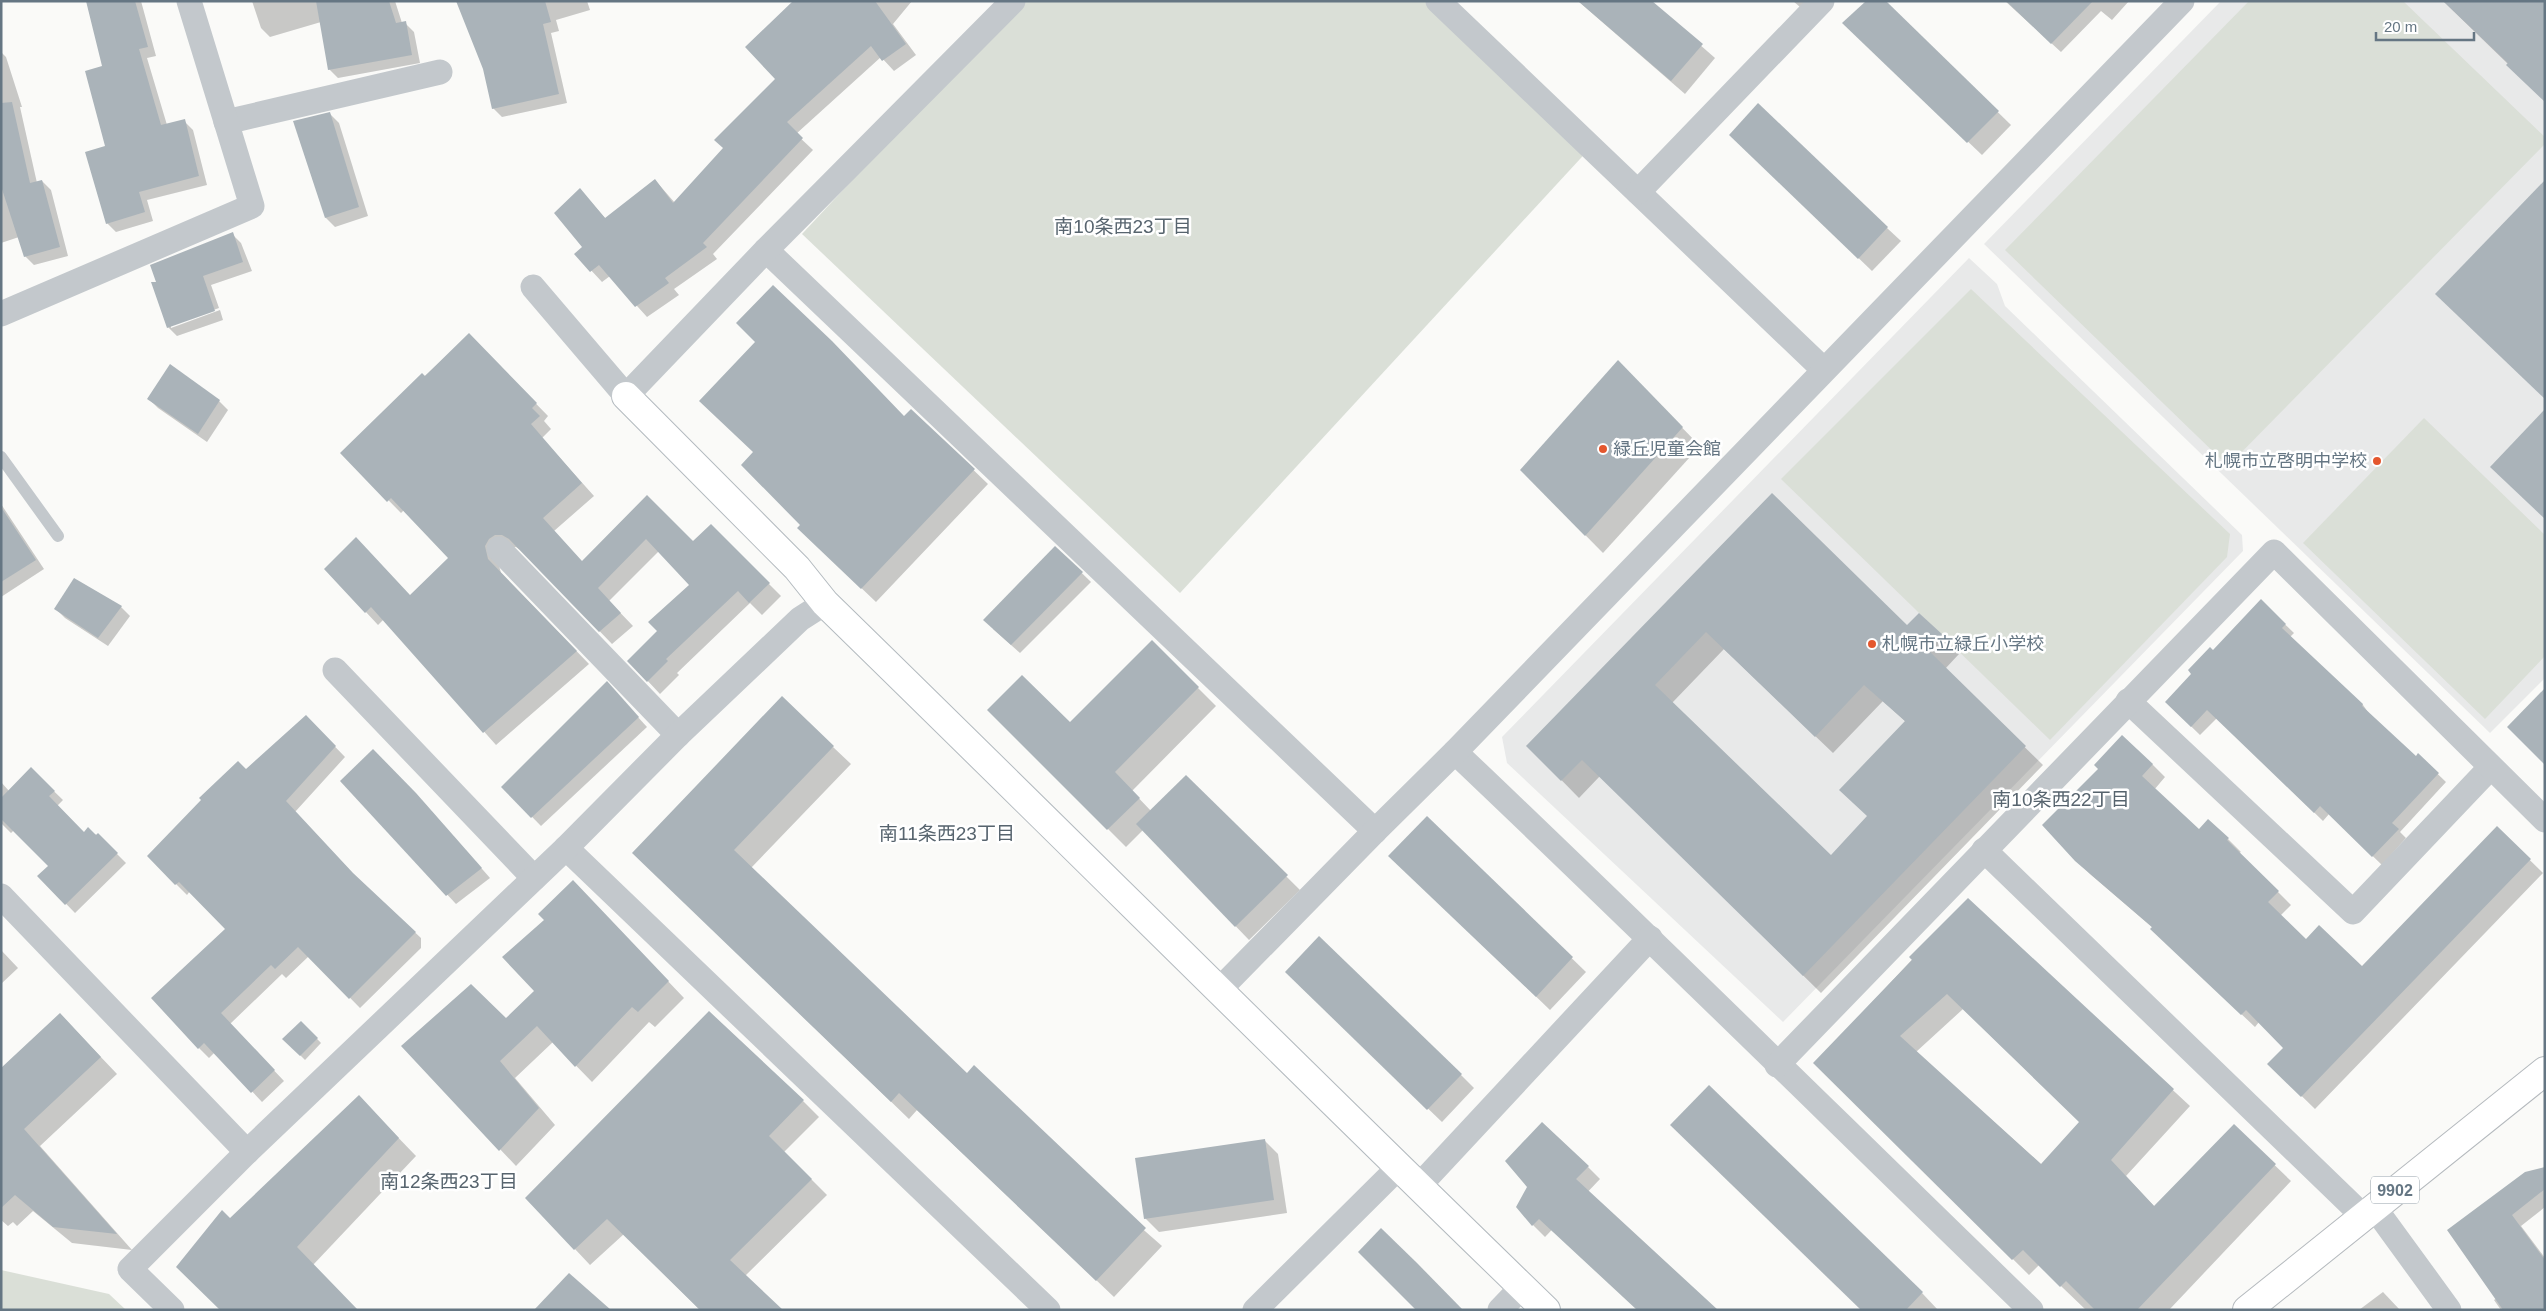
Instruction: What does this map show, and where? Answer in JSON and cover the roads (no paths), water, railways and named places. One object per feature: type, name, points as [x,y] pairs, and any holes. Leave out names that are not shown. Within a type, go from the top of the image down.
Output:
[{"type":"street","points":[[1,314],[252,206],[188,1]]},
{"type":"street","points":[[626,396],[766,250],[1013,1]]},
{"type":"street","points":[[1438,1],[1824,369]]},
{"type":"street","points":[[1638,192],[1822,1]]},
{"type":"street","points":[[1220,989],[1455,752],[2182,1]]},
{"type":"street","points":[[226,122],[440,72]]},
{"type":"street","points":[[766,250],[1375,831]]},
{"type":"street","points":[[533,287],[626,396],[797,568],[825,603],[1220,989],[1398,1168],[1546,1310]]},
{"type":"street","points":[[499,548],[678,735]]},
{"type":"street","points":[[1777,1065],[2274,552],[2490,768],[2545,820]]},
{"type":"street","points":[[172,1310],[130,1269],[247,1152],[566,848],[678,735],[800,619],[825,603]]},
{"type":"street","points":[[335,670],[534,878]]},
{"type":"street","points":[[2128,701],[2353,912],[2490,768]]},
{"type":"street","points":[[1455,752],[1650,938],[1777,1065],[2031,1310]]},
{"type":"street","points":[[566,848],[1048,1310]]},
{"type":"street","points":[[1984,850],[2369,1211],[2449,1310]]},
{"type":"street","points":[[1,896],[247,1152]]},
{"type":"street","points":[[1418,1187],[1650,938]]},
{"type":"street","name":"9902","points":[[2246,1310],[2545,1071]]},
{"type":"street","points":[[1255,1310],[1398,1168]]},
{"type":"street","points":[[1500,1310],[1522,1287]]},
{"type":"lane","points":[[1,457],[58,536]]},
{"type":"place","name":"緑丘児童会館","points":[[1603,449]]},
{"type":"place","name":"札幌市立啓明中学校","points":[[2377,461]]},
{"type":"place","name":"札幌市立緑丘小学校","points":[[1872,644]]},
{"type":"district","name":"南10条西23丁目","points":[[1123,226]]},
{"type":"district","name":"南10条西22丁目","points":[[2061,799]]},
{"type":"district","name":"南11条西23丁目","points":[[947,833]]},
{"type":"district","name":"南12条西23丁目","points":[[449,1181]]}]
